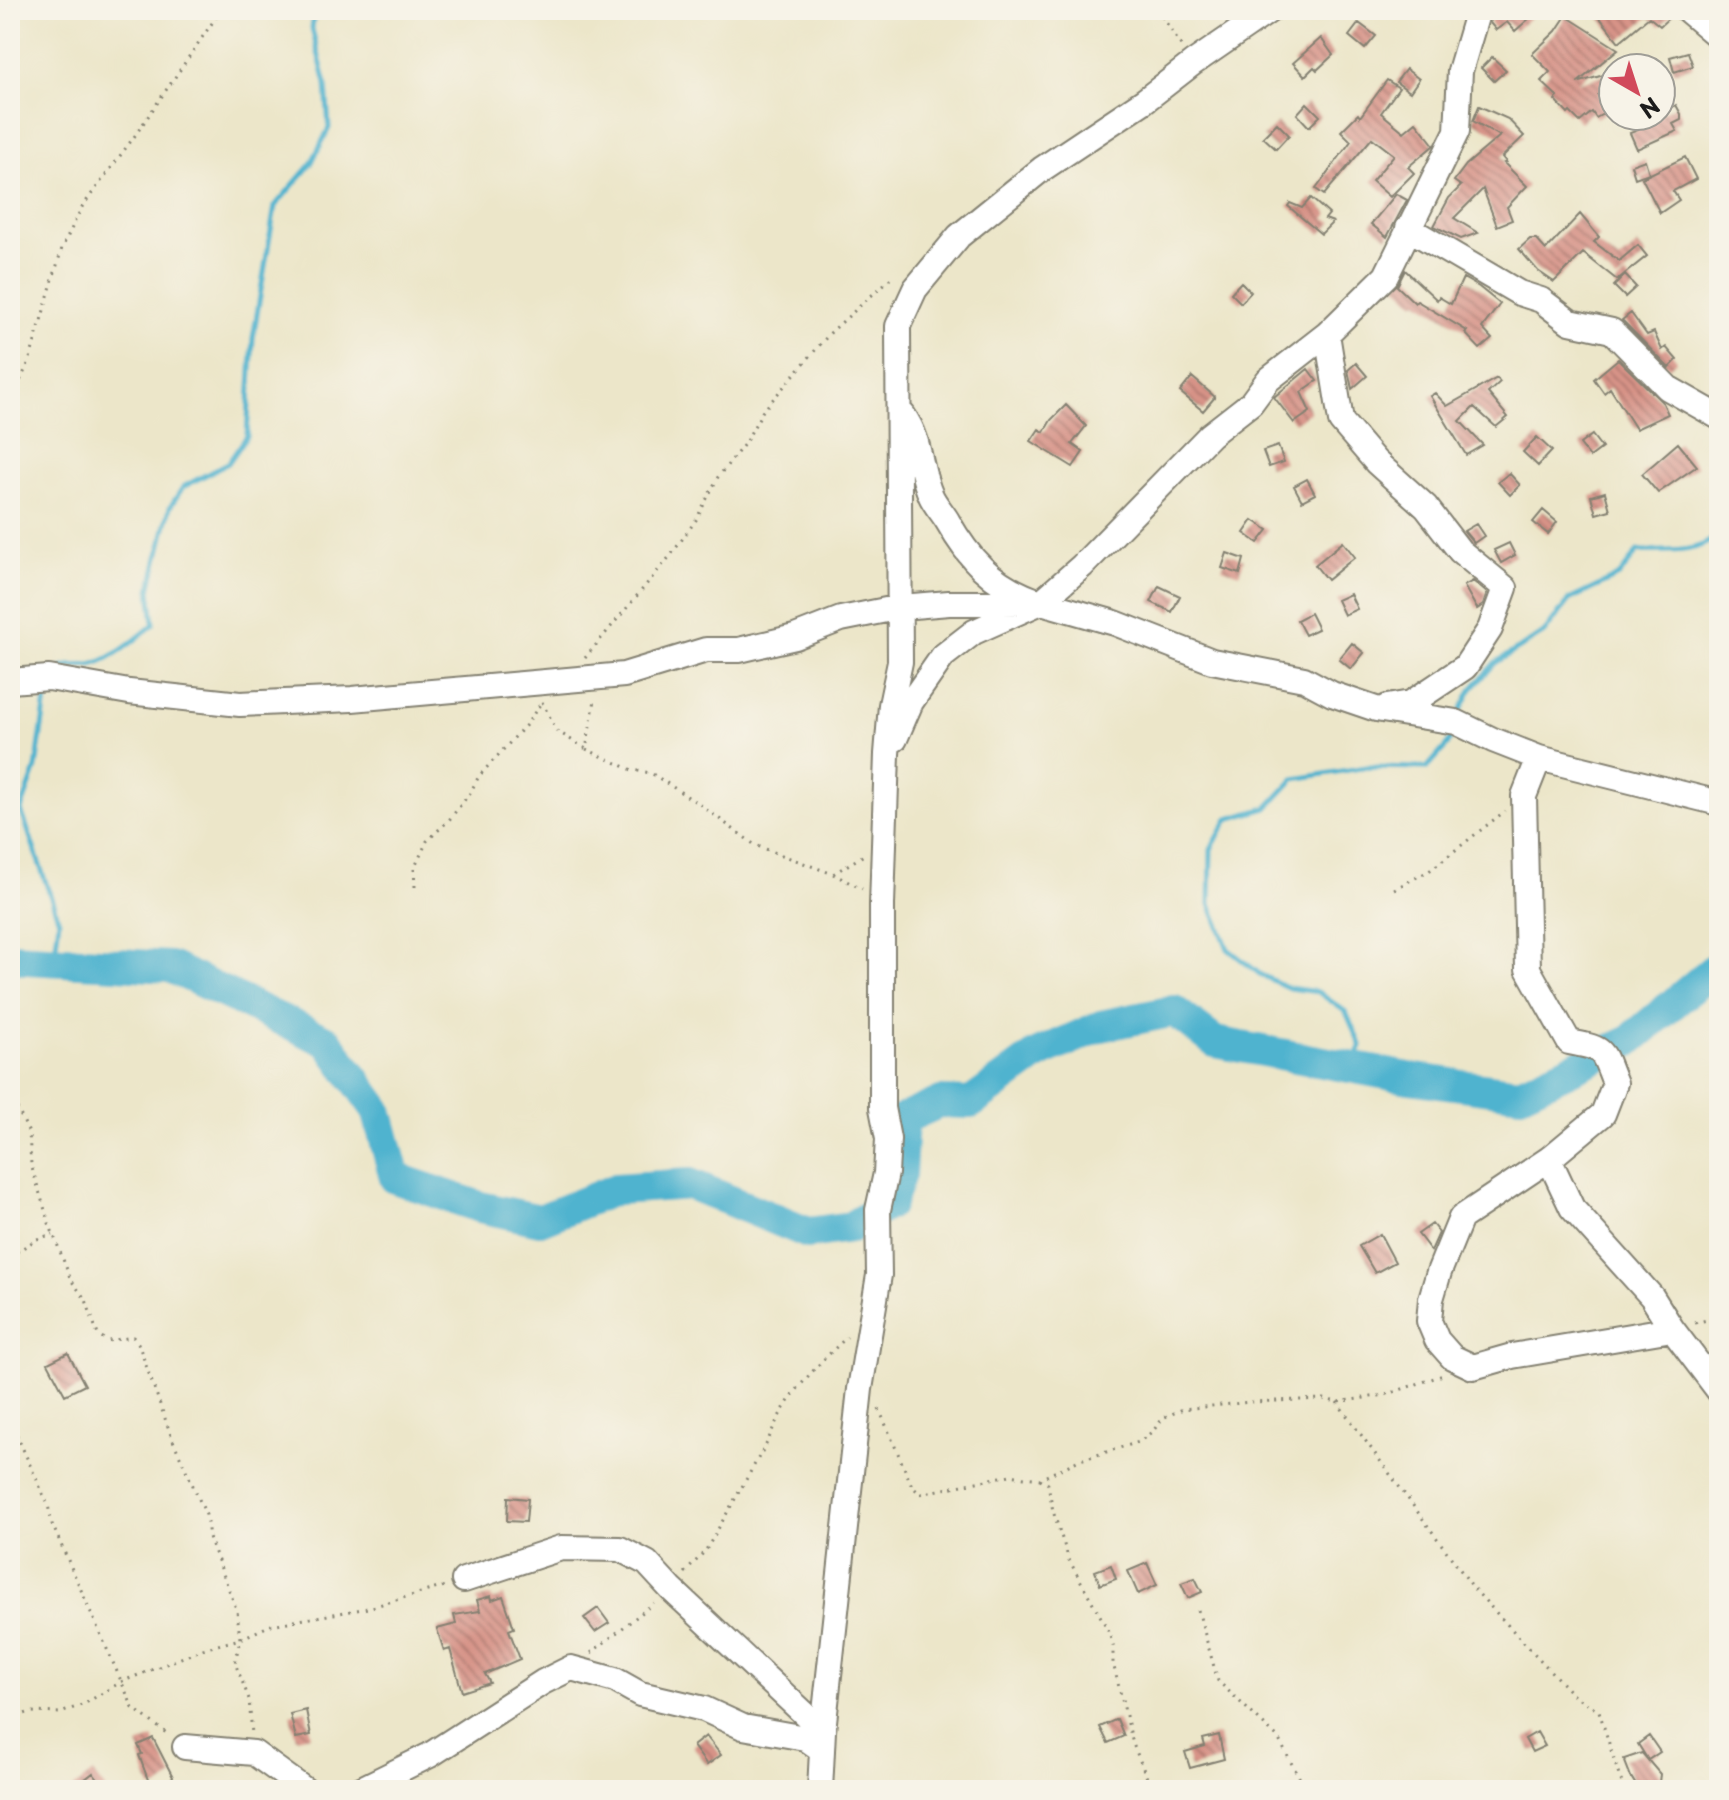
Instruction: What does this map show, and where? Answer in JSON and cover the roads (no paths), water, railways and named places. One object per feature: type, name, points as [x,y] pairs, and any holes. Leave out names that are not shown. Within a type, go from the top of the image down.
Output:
[{"type":"street","points":[[820,1790],[822,1741],[860,1389],[879,1275],[878,1210],[886,1173],[888,1139],[882,1108],[882,905],[887,754],[891,705],[900,662],[898,326],[915,289],[959,236],[1042,169],[1144,101],[1270,10]]},
{"type":"street","points":[[887,754],[911,702],[943,656],[974,632],[1041,602],[1082,566],[1210,435],[1251,403],[1268,380],[1327,334],[1386,276],[1457,131],[1460,71],[1478,10]]},
{"type":"street","points":[[1687,10],[1719,37]]},
{"type":"street","points":[[1408,228],[1519,293],[1541,300],[1570,322],[1612,331],[1668,388],[1719,417]]},
{"type":"street","points":[[1327,334],[1341,421],[1376,462],[1426,507],[1460,551],[1505,588],[1490,629],[1465,667],[1411,703],[1376,709]]},
{"type":"street","points":[[900,410],[915,432],[931,496],[972,561],[1002,585],[1041,602],[1115,623],[1212,661],[1304,679],[1332,694],[1376,709],[1456,722],[1539,758],[1719,803]]},
{"type":"street","points":[[10,681],[49,678],[129,692],[240,704],[352,699],[624,675],[706,650],[739,650],[795,637],[841,619],[901,607],[1041,602]]},
{"type":"street","points":[[1539,758],[1524,796],[1528,969],[1569,1042],[1597,1047],[1615,1083],[1603,1114],[1549,1159],[1461,1218],[1439,1272],[1431,1299],[1429,1321],[1437,1340],[1452,1357],[1473,1367],[1512,1356],[1672,1329]]},
{"type":"street","points":[[1549,1159],[1572,1208],[1652,1297],[1719,1391]]},
{"type":"street","points":[[464,1580],[561,1548],[620,1549],[647,1563],[822,1741]]},
{"type":"street","points":[[359,1790],[430,1755],[543,1682],[571,1668],[615,1680],[640,1694],[704,1709],[743,1727],[822,1741]]},
{"type":"street","points":[[185,1747],[254,1753],[305,1790]]},
{"type":"waterway","points":[[57,671],[102,661],[126,647],[154,624],[150,590],[170,507],[183,487],[228,463],[247,436],[253,338],[275,206],[311,164],[329,128],[326,84],[312,29],[314,10]]},
{"type":"waterway","points":[[1459,714],[1471,690],[1495,663],[1544,633],[1569,600],[1619,576],[1638,551],[1691,549],[1719,534]]},
{"type":"waterway","points":[[48,686],[36,768],[21,810],[59,921],[54,960]]},
{"type":"waterway","points":[[1353,1068],[1361,1046],[1346,1012],[1318,992],[1289,988],[1261,975],[1228,949],[1210,904],[1211,849],[1228,819],[1267,808],[1294,779],[1367,767],[1427,768],[1448,744],[1454,727]]},
{"type":"waterway","points":[[10,958],[170,967],[328,1042],[377,1110],[395,1178],[480,1207],[540,1220],[616,1189],[690,1184],[808,1233],[851,1227],[890,1203],[900,1174],[903,1119],[941,1102],[971,1103],[1038,1054],[1101,1026],[1174,1011],[1215,1042],[1409,1078],[1520,1093],[1628,1042],[1713,970],[1719,969]]}]
